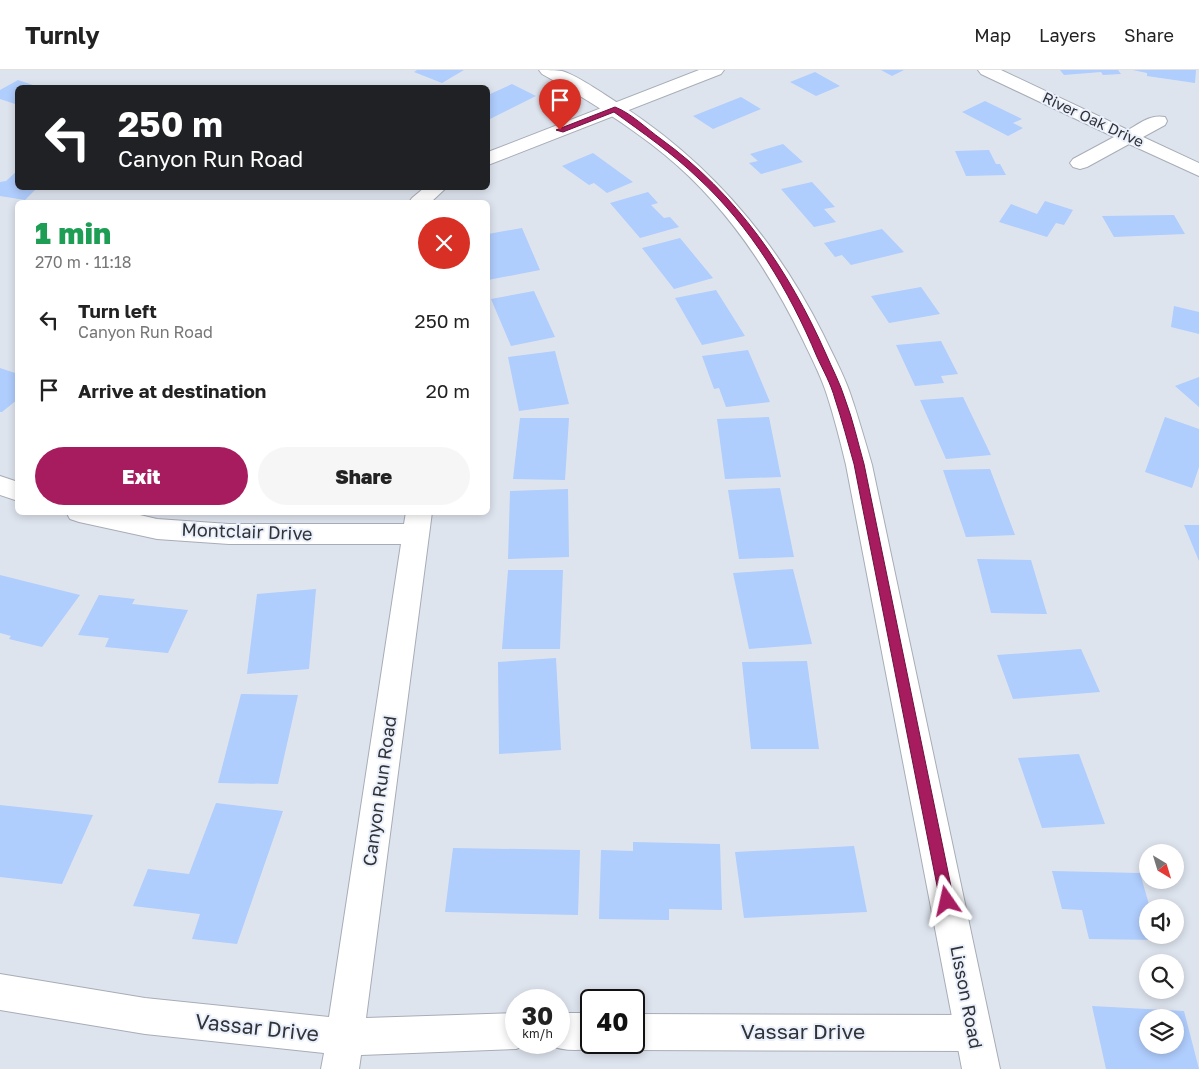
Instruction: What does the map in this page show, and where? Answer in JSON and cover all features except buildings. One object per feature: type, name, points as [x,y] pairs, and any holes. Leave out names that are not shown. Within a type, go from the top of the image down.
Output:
[{"type":"street","name":"Lisson Road","points":[[548,70],[615,109],[675,153],[702,177],[736,212],[787,285],[807,322],[840,397],[859,464],[981,1069]]},
{"type":"street","points":[[490,158],[715,70]]},
{"type":"street","name":"River Oak Drive","points":[[987,70],[1199,170]]},
{"type":"street","points":[[1080,163],[1158,120]]},
{"type":"street","points":[[421,200],[434,190]]},
{"type":"street","points":[[0,485],[15,491]]},
{"type":"street","name":"Montclair Drive","points":[[93,515],[157,529],[230,534],[418,523]]},
{"type":"street","name":"Canyon Run Road","points":[[342,1053],[418,523]]},
{"type":"street","name":"Vassar Drive","points":[[0,992],[144,1016],[342,1053],[505,1032]]},
{"type":"street","name":"Vassar Drive","points":[[645,1032],[973,1032]]},
{"type":"route","points":[[560,130],[615,109],[675,153],[702,177],[736,212],[787,285],[807,322],[840,397],[859,464],[947,901]]}]
